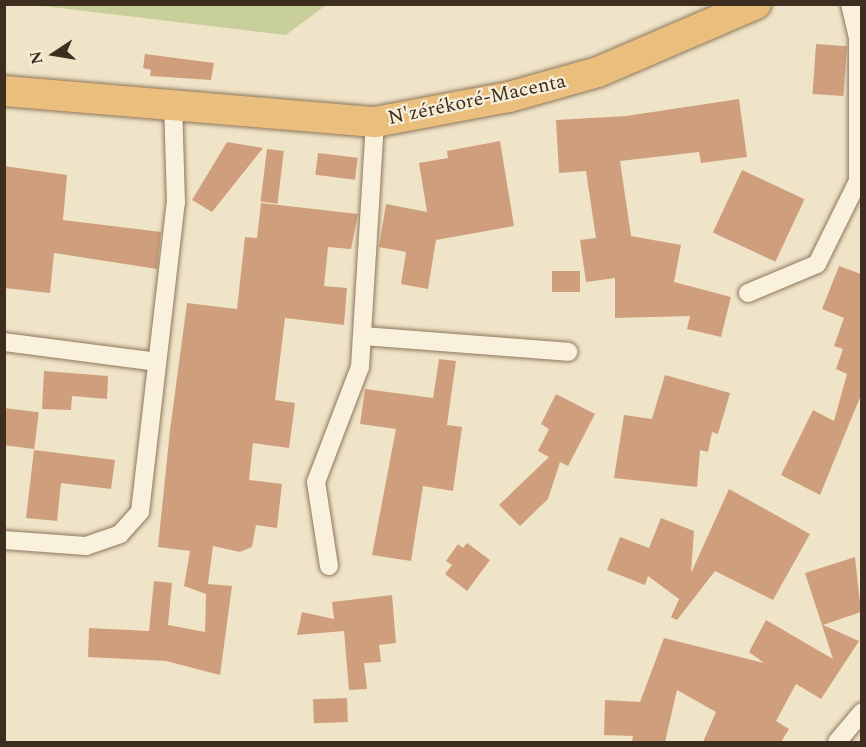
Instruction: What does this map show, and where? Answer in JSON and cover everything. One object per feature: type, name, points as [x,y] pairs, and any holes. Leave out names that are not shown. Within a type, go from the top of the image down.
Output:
[{"type":"highway","name":"N'zérékoré-Macenta","points":[[4,91],[173,102],[375,122],[509,97],[598,72],[756,4]]},
{"type":"street","points":[[748,293],[817,264],[858,181],[858,38],[850,4]]},
{"type":"street","points":[[4,540],[86,546],[120,534],[140,512],[176,202],[173,102]]},
{"type":"street","points":[[329,566],[316,482],[360,367],[375,122]]},
{"type":"street","points":[[362,336],[568,352]]},
{"type":"street","points":[[4,342],[157,362]]},
{"type":"street","points":[[837,742],[861,712]]},
{"type":"green space","points":[[35,5],[326,5],[286,35]]},
{"type":"building","points":[[816,44],[847,46],[843,96],[813,94]]},
{"type":"building","points":[[145,54],[214,63],[211,80],[150,76],[151,70],[143,68]]},
{"type":"building","points":[[739,99],[747,157],[701,163],[699,152],[620,161],[631,236],[681,245],[674,282],[731,297],[721,337],[687,329],[690,316],[615,318],[615,278],[586,282],[580,240],[596,238],[586,171],[559,173],[556,120],[626,116]]},
{"type":"building","points":[[500,141],[514,226],[436,240],[428,289],[401,284],[406,252],[379,247],[386,204],[427,212],[419,163],[448,158],[447,151]]},
{"type":"building","points":[[227,142],[263,148],[212,212],[192,200]]},
{"type":"building","points":[[267,149],[284,151],[277,204],[261,202]]},
{"type":"building","points":[[318,153],[358,158],[355,180],[315,175]]},
{"type":"building","points":[[4,166],[67,175],[63,220],[161,232],[157,269],[54,253],[50,293],[4,288]]},
{"type":"building","points":[[742,170],[805,199],[775,262],[713,233]]},
{"type":"building","points":[[261,203],[358,214],[351,249],[328,247],[324,286],[347,288],[344,325],[285,318],[275,400],[295,403],[289,448],[253,443],[249,480],[282,484],[277,528],[256,525],[252,547],[240,552],[213,546],[208,584],[232,586],[220,675],[166,661],[88,657],[89,628],[149,631],[154,581],[172,583],[168,625],[205,632],[206,594],[184,586],[190,551],[158,547],[170,430],[187,303],[237,309],[245,237],[257,238]]},
{"type":"building","points":[[839,266],[861,274],[861,395],[820,495],[781,475],[813,410],[834,421],[847,374],[836,369],[843,349],[834,346],[844,318],[822,309]]},
{"type":"building","points":[[552,271],[580,271],[580,292],[552,292]]},
{"type":"building","points":[[439,359],[456,361],[447,425],[462,427],[453,491],[423,486],[411,561],[372,555],[396,429],[360,424],[365,389],[433,398]]},
{"type":"building","points":[[44,371],[108,376],[107,399],[72,396],[71,410],[42,409]]},
{"type":"building","points":[[665,375],[730,393],[718,434],[712,432],[708,452],[700,450],[697,487],[614,478],[624,415],[652,419]]},
{"type":"building","points":[[556,394],[595,414],[568,466],[560,462],[548,499],[520,526],[499,505],[549,457],[538,451],[549,429],[541,424]]},
{"type":"building","points":[[4,408],[39,412],[34,449],[4,445]]},
{"type":"building","points":[[34,450],[115,460],[111,489],[61,483],[57,521],[26,518]]},
{"type":"building","points":[[729,489],[810,534],[773,600],[715,571],[677,620],[671,617],[679,599],[648,576],[645,585],[607,570],[620,537],[649,548],[661,518],[694,531],[691,573]]},
{"type":"building","points":[[467,543],[490,560],[467,591],[445,574],[452,565],[446,561],[458,544],[463,548]]},
{"type":"building","points":[[855,557],[861,612],[823,625],[859,641],[821,699],[796,684],[776,721],[789,729],[781,742],[703,742],[716,712],[677,690],[665,742],[632,742],[633,736],[604,735],[605,700],[640,702],[664,638],[764,663],[749,652],[766,620],[833,659],[805,573]]},
{"type":"building","points":[[392,595],[396,643],[379,645],[381,662],[364,663],[367,689],[349,690],[344,631],[297,635],[302,612],[334,619],[332,602]]},
{"type":"building","points":[[347,698],[348,722],[314,723],[313,699]]}]
